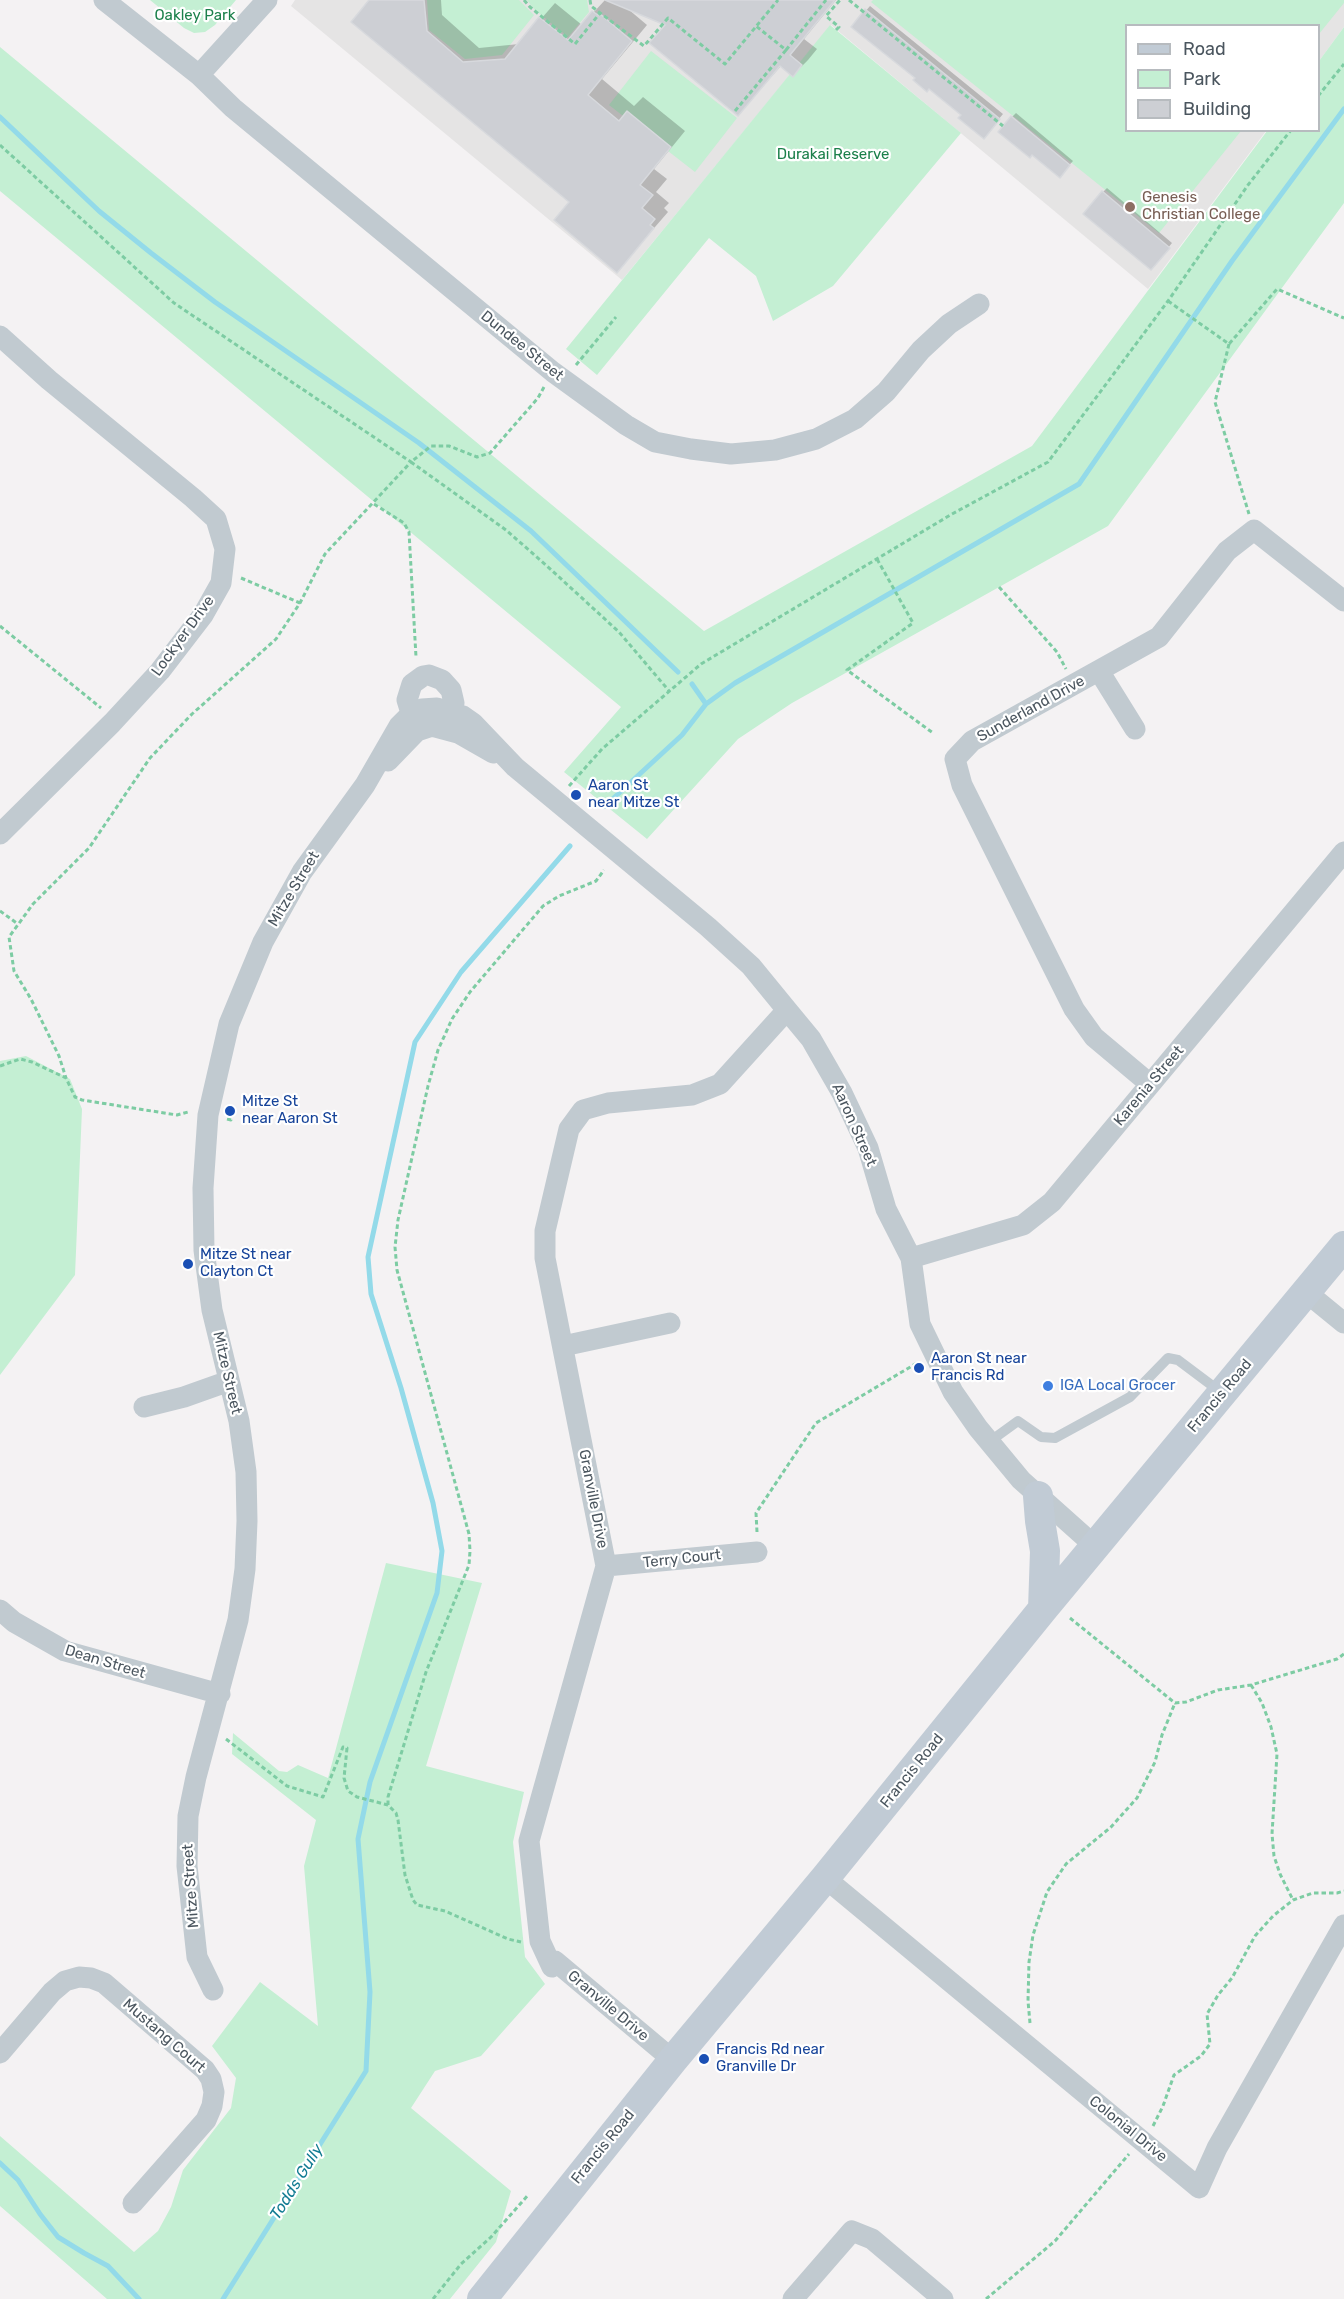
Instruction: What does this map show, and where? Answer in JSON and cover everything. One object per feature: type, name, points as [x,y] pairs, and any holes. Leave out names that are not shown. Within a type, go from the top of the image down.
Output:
[{"type":"main road","name":"Francis Road","points":[[482,2299],[673,2060],[825,1878],[1057,1614],[1096,1547],[1344,1246]]},
{"type":"main road","points":[[1038,1496],[1040,1521],[1057,1614]]},
{"type":"street","name":"Dundee Street","points":[[104,0],[199,75],[233,108],[558,376],[626,425],[655,442],[731,454],[775,450],[816,439],[855,419],[886,392],[921,350],[949,324],[979,304]]},
{"type":"street","points":[[199,75],[267,0]]},
{"type":"street","name":"Lockyer Drive","points":[[0,336],[49,380],[194,498],[216,519],[225,549],[221,584],[202,615],[160,671],[112,723],[0,834]]},
{"type":"street","points":[[1254,530],[1344,601]]},
{"type":"street","name":"Sunderland Drive","points":[[1150,1084],[1094,1037],[1074,1009],[962,785],[955,759],[972,741],[1159,637],[1227,551],[1254,530]]},
{"type":"street","points":[[1099,671],[1135,729]]},
{"type":"street","points":[[423,676],[436,677],[447,685],[453,697],[432,720],[407,700],[412,684],[423,676]]},
{"type":"street","name":"Aaron Street","points":[[432,720],[515,767],[708,927],[751,966],[811,1039],[842,1093],[868,1148],[886,1209],[911,1258],[920,1324],[953,1392],[988,1442],[1038,1496],[1096,1547]]},
{"type":"street","name":"Mitze Street","points":[[213,1990],[197,1957],[187,1866],[188,1816],[238,1620],[247,1521],[246,1472],[239,1421],[212,1310],[204,1250],[203,1188],[211,1099],[229,1024],[263,942],[302,872],[365,785],[399,726],[432,720]]},
{"type":"street","name":"Karenia Street","points":[[911,1258],[1023,1225],[1052,1202],[1344,852]]},
{"type":"street","name":"Granville Drive","points":[[673,2060],[555,1961],[552,1966],[540,1941],[529,1841],[606,1566],[545,1258],[545,1231],[569,1128],[583,1110],[608,1103],[692,1095],[720,1084],[787,1010]]},
{"type":"street","points":[[1306,1292],[1344,1323]]},
{"type":"street","points":[[563,1346],[670,1323]]},
{"type":"street","points":[[144,1407],[184,1397],[229,1381]]},
{"type":"street","name":"Terry Court","points":[[606,1566],[758,1552]]},
{"type":"street","name":"Dean Street","points":[[0,1610],[14,1622],[65,1651],[220,1694]]},
{"type":"street","name":"Colonial Drive","points":[[825,1878],[1147,2132],[1199,2188],[1217,2148],[1344,1925]]},
{"type":"street","name":"Mustang Court","points":[[0,2053],[52,1992],[65,1981],[79,1977],[91,1978],[104,1983],[205,2070],[211,2079],[213,2092],[212,2106],[206,2120],[133,2203]]},
{"type":"street","points":[[793,2299],[852,2231],[872,2239],[943,2299]]},
{"type":"lane","points":[[988,1442],[1018,1421],[1041,1437],[1055,1438],[1130,1397],[1168,1358],[1178,1360],[1222,1394]]},
{"type":"path","points":[[524,0],[575,44],[600,13]]},
{"type":"path","points":[[590,0],[591,6],[644,46],[668,18],[725,64],[778,0]]},
{"type":"path","points":[[735,111],[826,0]]},
{"type":"path","points":[[836,30],[839,27],[826,16],[840,0]]},
{"type":"path","points":[[849,0],[1003,126]]},
{"type":"path","points":[[756,26],[786,50]]},
{"type":"path","points":[[1320,94],[1344,64]]},
{"type":"path","points":[[569,786],[602,749],[700,664],[877,559],[1048,462],[1168,301],[1248,185],[1289,132]]},
{"type":"path","points":[[0,145],[174,303],[411,462],[506,530],[620,632],[670,692]]},
{"type":"path","points":[[1254,530],[1215,402],[1228,345],[1277,289],[1344,318]]},
{"type":"path","points":[[1168,301],[1228,345]]},
{"type":"path","points":[[194,1113],[177,1115],[75,1097],[54,1047],[14,970],[9,937],[33,904],[89,848],[150,758],[192,714],[276,639],[300,603],[325,554],[411,462],[430,446],[449,446],[477,457],[490,453],[558,376],[616,317]]},
{"type":"path","points":[[374,504],[404,523],[409,532],[416,659],[423,676]]},
{"type":"path","points":[[877,559],[913,623],[848,670],[933,733]]},
{"type":"path","points":[[223,571],[300,603]]},
{"type":"path","points":[[999,587],[1057,652],[1075,685]]},
{"type":"path","points":[[0,626],[100,706],[112,723]]},
{"type":"path","points":[[388,1805],[388,1797],[426,1672],[469,1565],[470,1551],[469,1534],[396,1270],[395,1247],[398,1220],[428,1086],[438,1050],[470,992],[543,906],[559,896],[596,881],[604,870]]},
{"type":"path","points":[[0,911],[18,924]]},
{"type":"path","points":[[0,1066],[20,1059],[32,1062],[66,1078]]},
{"type":"path","points":[[225,1119],[231,1120],[233,1108]]},
{"type":"path","points":[[758,1552],[756,1514],[816,1423],[933,1353]]},
{"type":"path","points":[[1057,1614],[1175,1703],[1186,1702],[1218,1690],[1251,1685],[1337,1659],[1344,1654]]},
{"type":"path","points":[[1251,1685],[1262,1702],[1277,1754],[1272,1834],[1274,1856],[1293,1900]]},
{"type":"path","points":[[1032,2028],[1028,2001],[1029,1962],[1033,1935],[1047,1892],[1066,1864],[1111,1827],[1137,1798],[1155,1762],[1162,1735],[1175,1703]]},
{"type":"path","points":[[210,1727],[287,1785],[323,1797],[343,1747],[347,1748],[345,1785],[357,1797],[388,1805],[396,1813],[399,1820],[405,1875],[413,1900],[417,1905],[445,1911],[508,1939],[520,1942],[540,1941]]},
{"type":"path","points":[[986,2299],[1055,2241],[1147,2132],[1174,2075],[1201,2056],[1210,2044],[1208,2014],[1218,1995],[1232,1978],[1254,1936],[1273,1916],[1293,1900],[1312,1893],[1344,1891]]},
{"type":"path","points":[[1145,2117],[1147,2132]]},
{"type":"path","points":[[433,2299],[461,2265],[491,2237],[530,2194]]},
{"type":"shaded area","name":"Genesis Christian College","points":[[295,0],[1344,0],[1344,27],[1320,60],[1320,24],[1125,24],[1125,132],[1265,132],[1148,289],[831,25],[622,280],[291,6]]},
{"type":"green space","name":"Oakley Park","points":[[150,0],[236,0],[215,25],[205,32],[194,33],[184,28]]},
{"type":"green space","points":[[427,0],[519,0],[534,15],[502,55],[465,59],[429,30]]},
{"type":"green space","points":[[527,0],[587,0],[589,12],[568,37],[534,9]]},
{"type":"green space","points":[[873,0],[1344,0],[1320,33],[1320,24],[1125,24],[1125,132],[1240,132],[1159,233],[871,2]]},
{"type":"green space","name":"Durakai Reserve","points":[[830,25],[961,133],[833,286],[773,321],[756,276],[709,238],[597,375],[566,349]]},
{"type":"green space","points":[[1344,27],[1344,203],[1108,526],[792,703],[738,739],[647,839],[564,772],[621,707],[0,191],[0,47],[704,631],[1032,446],[1266,132],[1320,132],[1320,60]]},
{"type":"green space","points":[[651,51],[737,118],[695,172],[609,105]]},
{"type":"green space","points":[[26,1056],[70,1079],[82,1109],[75,1275],[0,1375],[0,1061]]},
{"type":"green space","points":[[386,1563],[482,1583],[426,1766],[524,1792],[513,1842],[525,1957],[545,1984],[481,2056],[435,2071],[411,2108],[511,2191],[496,2242],[450,2299],[107,2299],[0,2206],[0,2136],[134,2252],[158,2231],[171,2207],[183,2170],[231,2108],[236,2078],[212,2046],[260,1982],[318,2026],[304,1866],[316,1820],[232,1754],[233,1733],[279,1771],[287,1772],[298,1765],[328,1778]]},
{"type":"building","points":[[369,0],[424,0],[427,31],[463,62],[505,59],[539,17],[568,40],[592,11],[598,15],[599,13],[632,41],[588,95],[619,121],[627,111],[671,147],[640,185],[653,195],[642,208],[655,219],[650,225],[654,228],[617,273],[554,220],[569,202],[351,22]]},
{"type":"building","points":[[605,0],[835,0],[790,55],[802,65],[793,77],[780,66],[738,116],[649,43],[665,25]]},
{"type":"building","points":[[865,9],[1000,119],[984,139],[958,118],[961,115],[929,89],[927,92],[913,80],[915,78],[851,27]]},
{"type":"building","points":[[1011,116],[1070,165],[1060,178],[1032,155],[1030,158],[998,132]]},
{"type":"building","points":[[1102,191],[1170,248],[1151,270],[1083,214]]},
{"type":"waterway","points":[[605,806],[682,735],[706,704],[735,683],[1079,484],[1232,261],[1344,109]]},
{"type":"waterway","points":[[0,117],[99,211],[151,253],[215,302],[419,443],[531,531],[678,672]]},
{"type":"waterway","points":[[692,684],[706,704]]},
{"type":"waterway","name":"Todds Gully","points":[[223,2299],[366,2071],[370,1992],[358,1839],[370,1782],[437,1593],[442,1551],[433,1503],[401,1388],[371,1294],[368,1257],[415,1042],[461,972],[570,846]]},
{"type":"waterway","points":[[0,2163],[18,2180],[58,2237],[108,2266],[139,2299]]},
{"type":"place","name":"Genesis Christian College","points":[[1130,207]]},
{"type":"place","name":"Aaron St near Mitze St","points":[[576,795]]},
{"type":"place","name":"Mitze St near Aaron St","points":[[230,1111]]},
{"type":"place","name":"Mitze St near Clayton Ct","points":[[188,1264]]},
{"type":"place","name":"Aaron St near Francis Rd","points":[[919,1368]]},
{"type":"place","name":"IGA Local Grocer","points":[[1048,1386]]},
{"type":"place","name":"Francis Rd near Granville Dr","points":[[704,2059]]}]
